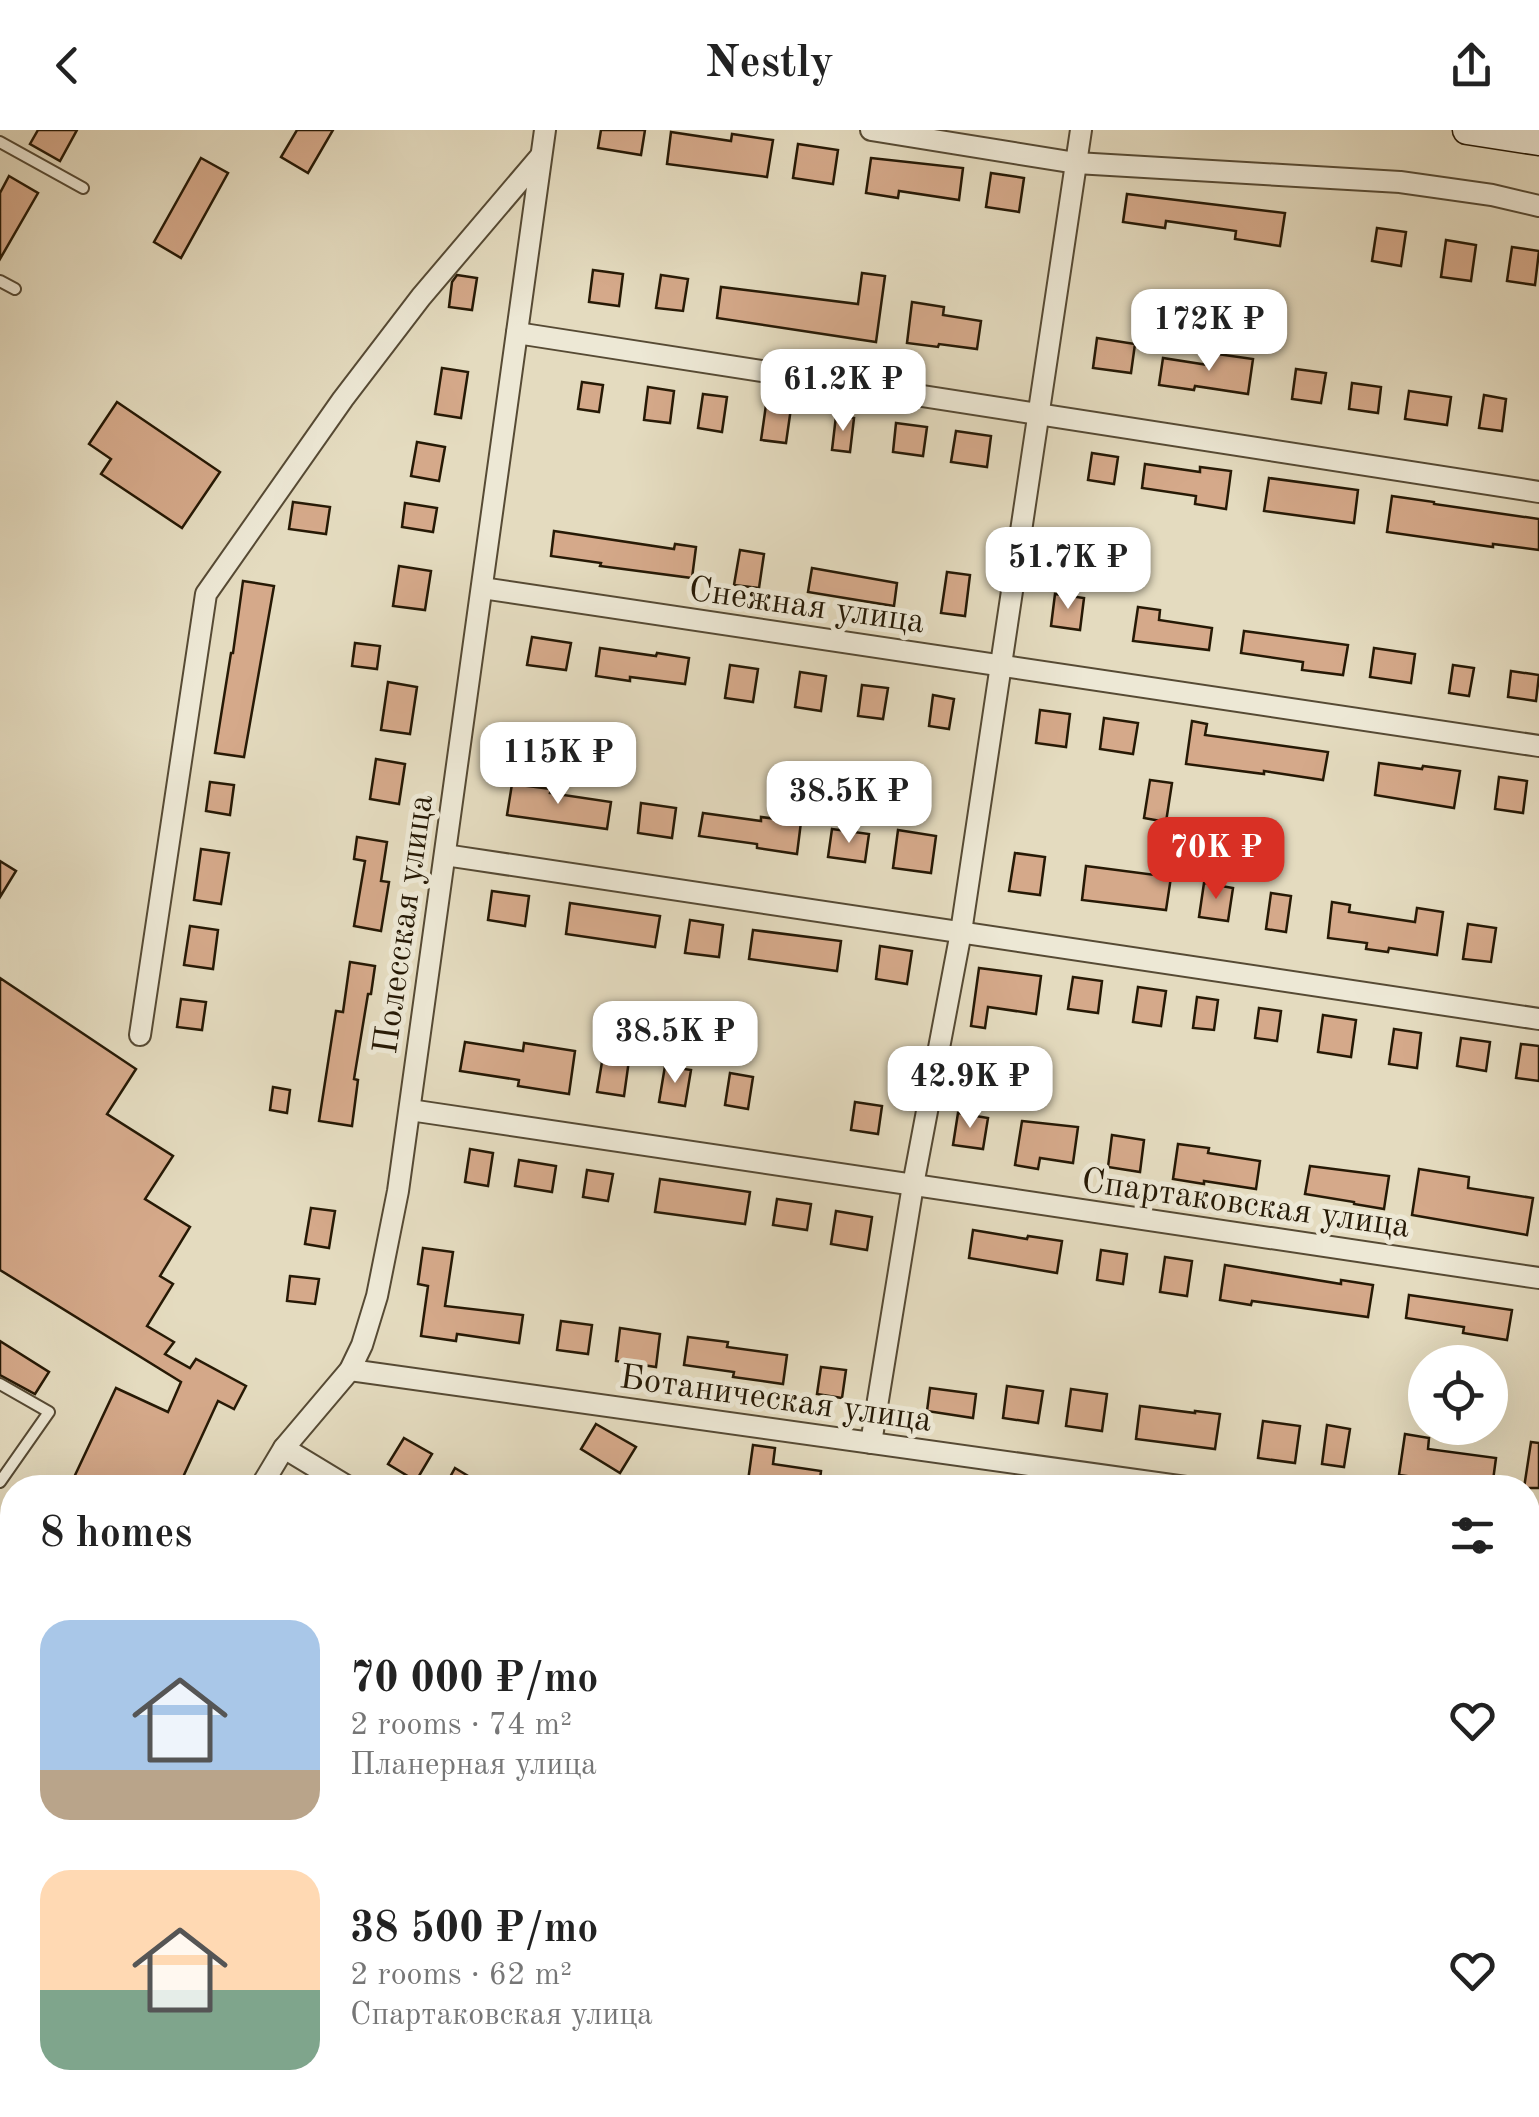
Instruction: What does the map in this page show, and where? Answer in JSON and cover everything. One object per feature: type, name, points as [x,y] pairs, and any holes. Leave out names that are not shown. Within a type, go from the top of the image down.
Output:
[{"type":"main road","points":[[1467,130],[1539,140]]},
{"type":"street","name":"Полесская улица","points":[[268,1475],[284,1448],[350,1370],[377,1296],[410,1110],[544,130]]},
{"type":"street","points":[[870,130],[1076,163],[1400,182],[1539,206]]},
{"type":"street","points":[[871,1443],[913,1185],[961,932],[1081,130]]},
{"type":"street","points":[[140,1035],[206,594],[399,326],[541,156]]},
{"type":"street","points":[[517,333],[1539,492]]},
{"type":"street","name":"Снежная улица","points":[[482,588],[1539,746]]},
{"type":"street","points":[[445,856],[1539,1019]]},
{"type":"street","name":"Спартаковская улица","points":[[410,1110],[1539,1278]]},
{"type":"street","name":"Ботаническая улица","points":[[350,1370],[1100,1475]]},
{"type":"street","points":[[284,1448],[329,1475]]},
{"type":"lane","points":[[0,142],[83,188]]},
{"type":"lane","points":[[0,281],[14,290]]},
{"type":"lane","points":[[0,1384],[49,1412],[4,1475]]},
{"type":"building","points":[[38,130],[77,130],[60,161],[30,144]]},
{"type":"building","points":[[297,130],[333,130],[308,173],[281,157]]},
{"type":"building","points":[[601,130],[645,130],[641,155],[598,148]]},
{"type":"building","points":[[671,132],[731,141],[732,134],[773,140],[767,177],[667,164]]},
{"type":"building","points":[[798,144],[838,150],[833,184],[793,178]]},
{"type":"building","points":[[201,158],[228,173],[181,258],[154,242]]},
{"type":"building","points":[[871,158],[963,168],[959,200],[899,191],[898,198],[866,193]]},
{"type":"building","points":[[991,173],[1024,178],[1019,212],[986,207]]},
{"type":"building","points":[[9,176],[38,193],[0,259],[0,193]]},
{"type":"building","points":[[1127,194],[1285,213],[1280,246],[1235,239],[1236,231],[1166,221],[1165,228],[1123,222]]},
{"type":"building","points":[[1377,228],[1406,232],[1401,266],[1372,261]]},
{"type":"building","points":[[1446,240],[1476,245],[1471,281],[1441,277]]},
{"type":"building","points":[[1512,247],[1539,251],[1535,285],[1507,281]]},
{"type":"building","points":[[593,270],[623,274],[619,306],[589,302]]},
{"type":"building","points":[[862,273],[885,276],[876,342],[717,318],[721,287],[858,304]]},
{"type":"building","points":[[457,275],[477,278],[472,310],[449,307],[452,282]]},
{"type":"building","points":[[661,275],[688,279],[683,311],[656,308]]},
{"type":"building","points":[[1153,293],[1173,296],[1168,327],[1149,325]]},
{"type":"building","points":[[912,302],[944,307],[943,315],[981,321],[977,349],[907,343]]},
{"type":"building","points":[[1097,338],[1135,344],[1131,373],[1093,368]]},
{"type":"building","points":[[1210,353],[1253,359],[1248,394],[1159,385],[1163,358],[1208,365]]},
{"type":"building","points":[[442,368],[468,372],[461,418],[435,414]]},
{"type":"building","points":[[1296,369],[1326,373],[1321,403],[1292,399]]},
{"type":"building","points":[[582,382],[603,385],[599,412],[578,409]]},
{"type":"building","points":[[1352,383],[1381,387],[1378,413],[1349,409]]},
{"type":"building","points":[[648,387],[674,391],[670,423],[644,420]]},
{"type":"building","points":[[1409,391],[1451,397],[1447,425],[1405,419]]},
{"type":"building","points":[[703,394],[727,397],[722,432],[698,428]]},
{"type":"building","points":[[1484,395],[1506,399],[1502,431],[1479,428]]},
{"type":"building","points":[[117,402],[220,472],[182,528],[101,474],[111,459],[89,444]]},
{"type":"building","points":[[766,405],[791,408],[786,443],[761,440]]},
{"type":"building","points":[[836,416],[854,418],[850,452],[832,450]]},
{"type":"building","points":[[896,423],[927,427],[923,456],[893,452]]},
{"type":"building","points":[[956,431],[991,436],[987,467],[951,462]]},
{"type":"building","points":[[417,442],[445,447],[439,481],[411,476]]},
{"type":"building","points":[[1092,453],[1118,457],[1114,484],[1088,480]]},
{"type":"building","points":[[1145,464],[1200,472],[1200,467],[1231,471],[1226,509],[1195,504],[1196,496],[1142,488]]},
{"type":"building","points":[[1269,478],[1358,490],[1354,523],[1264,511]]},
{"type":"building","points":[[1392,496],[1539,519],[1539,550],[1387,532]]},
{"type":"building","points":[[293,502],[330,507],[326,534],[289,529]]},
{"type":"building","points":[[405,503],[437,508],[433,532],[402,527]]},
{"type":"building","points":[[554,531],[674,549],[675,544],[696,547],[692,578],[551,556]]},
{"type":"building","points":[[740,550],[764,554],[759,588],[734,585]]},
{"type":"building","points":[[399,566],[431,571],[425,610],[393,606]]},
{"type":"building","points":[[812,568],[897,583],[894,606],[808,592]]},
{"type":"building","points":[[947,572],[970,575],[965,616],[941,613]]},
{"type":"building","points":[[243,581],[274,586],[244,757],[215,753]]},
{"type":"building","points":[[1055,594],[1084,598],[1080,630],[1051,626]]},
{"type":"building","points":[[1138,607],[1160,610],[1159,620],[1212,628],[1209,650],[1133,641]]},
{"type":"building","points":[[1244,631],[1348,645],[1343,675],[1302,670],[1303,662],[1241,653]]},
{"type":"building","points":[[532,637],[571,643],[566,670],[527,665]]},
{"type":"building","points":[[355,643],[380,646],[377,669],[352,666]]},
{"type":"building","points":[[600,648],[689,658],[685,684],[596,676]]},
{"type":"building","points":[[1374,648],[1415,654],[1411,683],[1370,677]]},
{"type":"building","points":[[730,665],[758,669],[753,702],[725,698]]},
{"type":"building","points":[[1453,665],[1474,668],[1469,696],[1449,693]]},
{"type":"building","points":[[1511,671],[1539,675],[1536,701],[1508,697]]},
{"type":"building","points":[[800,672],[826,676],[821,711],[795,707]]},
{"type":"building","points":[[388,682],[417,687],[410,734],[381,730]]},
{"type":"building","points":[[862,685],[888,688],[883,719],[858,716]]},
{"type":"building","points":[[933,695],[954,699],[949,729],[929,726]]},
{"type":"building","points":[[1040,710],[1070,714],[1066,747],[1036,743]]},
{"type":"building","points":[[1104,718],[1138,723],[1133,754],[1100,749]]},
{"type":"building","points":[[1192,721],[1207,724],[1205,735],[1328,752],[1323,780],[1186,764]]},
{"type":"building","points":[[376,759],[405,764],[399,804],[370,799]]},
{"type":"building","points":[[1379,763],[1460,771],[1454,808],[1375,795]]},
{"type":"building","points":[[1499,777],[1527,781],[1523,813],[1495,809]]},
{"type":"building","points":[[1150,780],[1172,783],[1166,822],[1144,818]]},
{"type":"building","points":[[210,782],[234,785],[230,815],[206,811]]},
{"type":"building","points":[[512,784],[611,802],[607,829],[507,815]]},
{"type":"building","points":[[641,803],[676,808],[672,838],[638,833]]},
{"type":"building","points":[[703,813],[801,822],[797,854],[699,836]]},
{"type":"building","points":[[832,829],[869,834],[865,862],[828,857]]},
{"type":"building","points":[[898,830],[936,836],[931,873],[893,868]]},
{"type":"building","points":[[357,837],[387,842],[381,881],[389,882],[381,931],[354,926],[365,861],[354,859]]},
{"type":"building","points":[[201,849],[229,853],[221,904],[194,900]]},
{"type":"building","points":[[1015,853],[1045,857],[1040,895],[1009,891]]},
{"type":"building","points":[[0,861],[16,871],[0,897]]},
{"type":"building","points":[[1086,866],[1171,877],[1166,910],[1082,900]]},
{"type":"building","points":[[1204,883],[1233,888],[1228,921],[1199,917]]},
{"type":"building","points":[[492,891],[529,896],[525,926],[488,920]]},
{"type":"building","points":[[1271,893],[1291,896],[1286,932],[1266,929]]},
{"type":"building","points":[[1332,902],[1350,905],[1349,912],[1415,922],[1417,908],[1443,912],[1437,955],[1366,949],[1367,943],[1328,938]]},
{"type":"building","points":[[570,903],[660,916],[655,947],[566,934]]},
{"type":"building","points":[[690,920],[723,925],[719,957],[685,953]]},
{"type":"building","points":[[1468,924],[1496,928],[1491,962],[1463,959]]},
{"type":"building","points":[[190,926],[218,930],[213,969],[184,965]]},
{"type":"building","points":[[753,930],[841,941],[837,971],[749,959]]},
{"type":"building","points":[[880,946],[912,951],[907,984],[876,979]]},
{"type":"building","points":[[350,962],[375,966],[354,1079],[358,1080],[352,1126],[319,1121],[336,1011],[343,1012]]},
{"type":"building","points":[[979,968],[1041,976],[1036,1014],[988,1007],[985,1028],[971,1026]]},
{"type":"building","points":[[1073,977],[1102,981],[1098,1013],[1068,1009]]},
{"type":"building","points":[[0,978],[136,1069],[107,1114],[173,1156],[145,1199],[190,1227],[160,1276],[173,1284],[147,1326],[174,1342],[165,1354],[190,1368],[196,1359],[246,1386],[234,1409],[218,1401],[184,1475],[75,1475],[116,1388],[168,1412],[181,1382],[0,1270]]},
{"type":"building","points":[[1138,987],[1166,991],[1161,1026],[1133,1022]]},
{"type":"building","points":[[1197,997],[1218,1000],[1214,1030],[1193,1028]]},
{"type":"building","points":[[181,999],[206,1002],[202,1030],[177,1027]]},
{"type":"building","points":[[1259,1008],[1281,1011],[1277,1041],[1255,1038]]},
{"type":"building","points":[[1323,1015],[1356,1020],[1351,1057],[1318,1052]]},
{"type":"building","points":[[1394,1029],[1421,1033],[1417,1068],[1389,1064]]},
{"type":"building","points":[[1461,1038],[1490,1042],[1486,1071],[1457,1066]]},
{"type":"building","points":[[465,1042],[523,1051],[524,1043],[575,1051],[569,1094],[518,1086],[519,1080],[460,1071]]},
{"type":"building","points":[[1521,1044],[1539,1046],[1539,1081],[1516,1078]]},
{"type":"building","points":[[603,1056],[629,1060],[624,1096],[597,1092]]},
{"type":"building","points":[[665,1066],[691,1070],[685,1106],[659,1102]]},
{"type":"building","points":[[730,1073],[753,1077],[748,1109],[725,1105]]},
{"type":"building","points":[[273,1087],[290,1090],[287,1113],[270,1110]]},
{"type":"building","points":[[855,1102],[882,1106],[878,1134],[851,1130]]},
{"type":"building","points":[[958,1113],[988,1118],[983,1149],[953,1145]]},
{"type":"building","points":[[1022,1121],[1078,1127],[1073,1163],[1040,1158],[1038,1169],[1015,1165]]},
{"type":"building","points":[[1112,1135],[1144,1140],[1140,1172],[1108,1167]]},
{"type":"building","points":[[1178,1144],[1260,1161],[1256,1189],[1173,1179]]},
{"type":"building","points":[[470,1149],[493,1153],[488,1186],[465,1182]]},
{"type":"building","points":[[519,1160],[556,1166],[552,1192],[515,1186]]},
{"type":"building","points":[[1310,1166],[1389,1176],[1384,1209],[1305,1194]]},
{"type":"building","points":[[1419,1169],[1469,1177],[1468,1188],[1533,1198],[1527,1235],[1412,1215]]},
{"type":"building","points":[[587,1170],[613,1174],[608,1201],[583,1197]]},
{"type":"building","points":[[660,1179],[750,1192],[745,1224],[655,1212]]},
{"type":"building","points":[[777,1199],[811,1204],[807,1230],[773,1225]]},
{"type":"building","points":[[311,1208],[335,1211],[329,1248],[305,1244]]},
{"type":"building","points":[[836,1211],[872,1217],[867,1250],[831,1244]]},
{"type":"building","points":[[973,1230],[1062,1241],[1057,1273],[969,1258]]},
{"type":"building","points":[[423,1248],[453,1252],[445,1306],[523,1315],[519,1343],[457,1334],[456,1341],[421,1336],[428,1286],[418,1284]]},
{"type":"building","points":[[1101,1250],[1127,1254],[1123,1284],[1097,1280]]},
{"type":"building","points":[[1165,1257],[1192,1261],[1187,1296],[1160,1292]]},
{"type":"building","points":[[1225,1265],[1341,1284],[1341,1280],[1373,1285],[1368,1317],[1220,1300]]},
{"type":"building","points":[[290,1276],[319,1279],[315,1304],[287,1301]]},
{"type":"building","points":[[1409,1295],[1512,1310],[1507,1340],[1463,1333],[1464,1327],[1406,1318]]},
{"type":"building","points":[[561,1321],[592,1325],[588,1354],[557,1350]]},
{"type":"building","points":[[620,1328],[660,1334],[656,1367],[616,1361]]},
{"type":"building","points":[[688,1337],[787,1355],[783,1384],[684,1365]]},
{"type":"building","points":[[0,1341],[49,1372],[35,1394],[0,1375]]},
{"type":"building","points":[[821,1367],[846,1370],[842,1398],[817,1394]]},
{"type":"building","points":[[1007,1386],[1043,1391],[1038,1423],[1003,1418]]},
{"type":"building","points":[[930,1388],[976,1394],[973,1418],[927,1411]]},
{"type":"building","points":[[1071,1389],[1107,1394],[1102,1431],[1066,1426]]},
{"type":"building","points":[[1140,1406],[1220,1414],[1215,1449],[1136,1439]]},
{"type":"building","points":[[1263,1421],[1300,1426],[1295,1463],[1258,1458]]},
{"type":"building","points":[[596,1424],[636,1447],[620,1473],[581,1449]]},
{"type":"building","points":[[1327,1425],[1350,1429],[1344,1467],[1322,1464]]},
{"type":"building","points":[[1405,1434],[1408,1445],[1496,1458],[1494,1475],[1399,1475]]},
{"type":"building","points":[[404,1438],[432,1454],[420,1475],[406,1475],[388,1464]]},
{"type":"building","points":[[1531,1442],[1539,1443],[1539,1475],[1526,1475]]},
{"type":"building","points":[[753,1445],[775,1448],[773,1464],[821,1471],[821,1475],[749,1475]]}]
